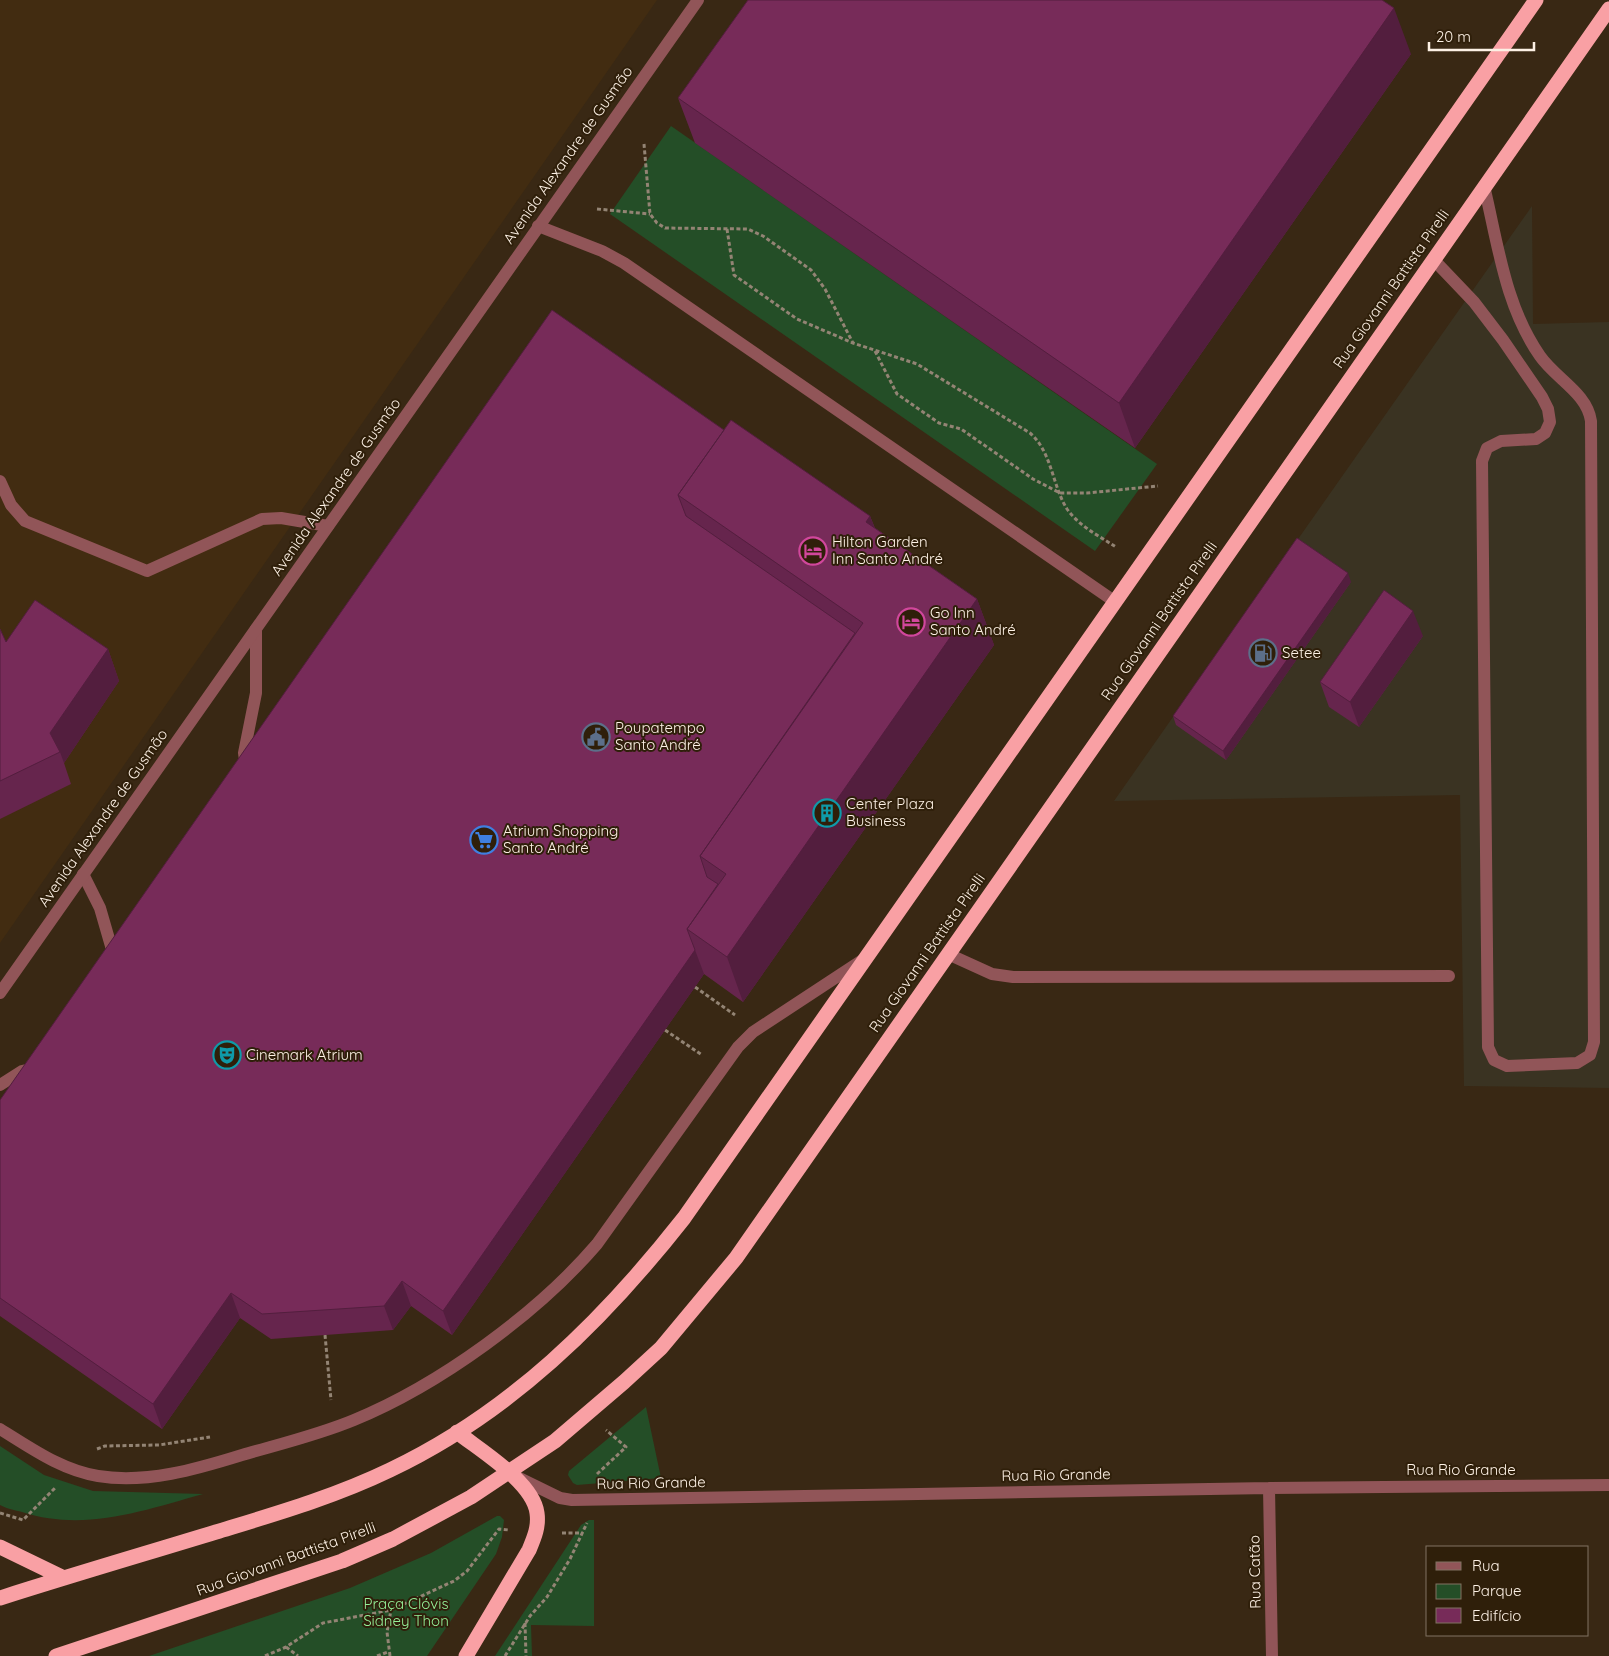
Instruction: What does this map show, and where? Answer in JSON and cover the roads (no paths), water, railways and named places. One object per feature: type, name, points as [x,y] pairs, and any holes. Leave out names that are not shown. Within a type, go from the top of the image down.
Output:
[{"type":"highway","points":[[0,1598],[311,1503],[391,1470],[489,1412],[548,1366],[593,1324],[684,1218],[1536,0]]},
{"type":"highway","name":"Rua Giovanni Battista Pirelli","points":[[56,1656],[342,1561],[433,1519],[509,1473],[554,1441],[589,1413],[661,1348],[736,1258],[1609,9]]},
{"type":"highway","points":[[457,1432],[525,1487],[537,1512],[537,1532],[529,1550],[466,1656]]},
{"type":"highway","points":[[0,1547],[64,1578]]},
{"type":"street","name":"Avenida Alexandre de Gusmão","points":[[0,992],[698,0]]},
{"type":"street","points":[[1433,259],[1474,302],[1542,396],[1548,409],[1550,422],[1545,433],[1536,439],[1500,441],[1487,448],[1482,461],[1488,1047],[1494,1060],[1507,1066],[1577,1063],[1590,1055],[1594,1042],[1591,421],[1589,409],[1581,397],[1550,369],[1523,326],[1504,277],[1484,186]]},
{"type":"street","points":[[538,226],[602,251],[624,263],[1114,601]]},
{"type":"street","points":[[0,481],[11,505],[26,521],[147,572],[262,519],[281,518],[328,526]]},
{"type":"street","points":[[252,778],[246,769],[244,753],[256,693],[256,629]]},
{"type":"street","points":[[83,874],[100,908],[108,950],[122,931]]},
{"type":"street","points":[[948,954],[992,974],[1014,977],[1449,976]]},
{"type":"street","points":[[0,1429],[45,1457],[73,1470],[95,1476],[134,1478],[202,1467],[353,1421],[425,1385],[511,1324],[581,1262],[597,1244],[721,1067],[753,1032],[866,958]]},
{"type":"street","points":[[0,1085],[30,1068],[37,1068],[45,1073]]},
{"type":"street","name":"Rua Rio Grande","points":[[509,1473],[560,1498],[572,1500],[1269,1488],[1609,1485]]},
{"type":"street","name":"Rua Catão","points":[[1269,1488],[1272,1656]]},
{"type":"place","name":"Hilton Garden Inn Santo André","points":[[813,551]]},
{"type":"place","name":"Go Inn Santo André","points":[[911,622]]},
{"type":"place","name":"Setee","points":[[1263,653]]},
{"type":"place","name":"Poupatempo Santo André","points":[[596,737]]},
{"type":"place","name":"Center Plaza Business","points":[[827,813]]},
{"type":"place","name":"Atrium Shopping Santo André","points":[[484,840]]},
{"type":"place","name":"Cinemark Atrium","points":[[227,1055]]},
{"type":"park label","name":"Praça Clóvis Sidney Thon","points":[[406,1612]]}]
